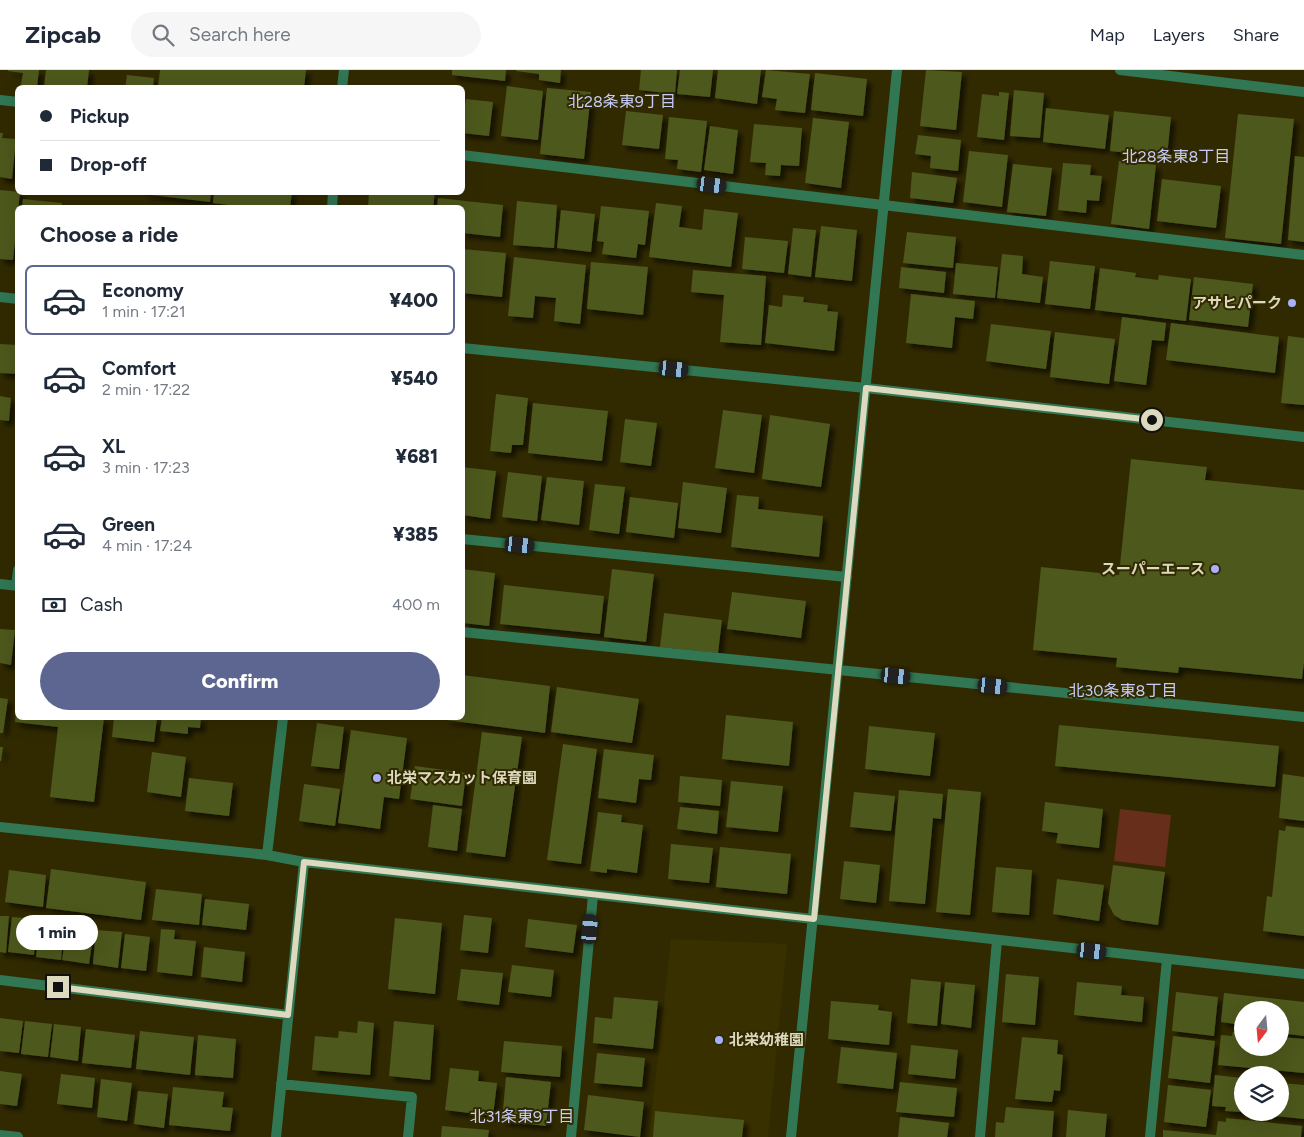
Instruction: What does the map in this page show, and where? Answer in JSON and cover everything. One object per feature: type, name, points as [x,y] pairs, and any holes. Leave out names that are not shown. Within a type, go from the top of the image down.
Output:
[{"type":"street","points":[[342,85],[344,70]]},
{"type":"street","points":[[791,1137],[897,70]]},
{"type":"street","points":[[1120,70],[1304,92]]},
{"type":"street","points":[[0,100],[15,102]]},
{"type":"street","points":[[465,155],[1304,255]]},
{"type":"street","points":[[0,297],[15,299]]},
{"type":"street","points":[[465,348],[866,388],[1304,437]]},
{"type":"street","points":[[465,539],[847,577]]},
{"type":"street","points":[[0,584],[15,586]]},
{"type":"street","points":[[465,632],[1304,717]]},
{"type":"street","points":[[267,855],[283,720]]},
{"type":"street","points":[[0,828],[267,855],[304,862],[1304,974]]},
{"type":"street","points":[[276,1137],[304,862]]},
{"type":"street","points":[[571,1137],[594,895]]},
{"type":"street","points":[[980,1137],[997,940]]},
{"type":"street","points":[[1150,1137],[1167,959]]},
{"type":"street","points":[[0,980],[288,1015]]},
{"type":"street","points":[[281,1084],[412,1097],[408,1137]]},
{"type":"street","points":[[0,1135],[18,1137]]},
{"type":"shaded area","points":[[1120,809],[1171,815],[1165,867],[1114,861]]},
{"type":"shaded area","name":"北栄幼稚園","points":[[671,939],[787,944],[768,1137],[649,1137]]},
{"type":"building","points":[[39,70],[37,85],[21,85],[23,73],[8,71]]},
{"type":"building","points":[[46,70],[89,70],[87,85],[44,85]]},
{"type":"building","points":[[160,70],[306,70],[304,85],[158,85]]},
{"type":"building","points":[[452,70],[506,70],[505,81],[452,75]]},
{"type":"building","points":[[516,70],[561,70],[560,83],[539,80],[539,74]]},
{"type":"building","points":[[641,70],[677,70],[675,94],[639,90]]},
{"type":"building","points":[[680,70],[713,70],[710,97],[677,94]]},
{"type":"building","points":[[718,70],[761,70],[757,104],[715,98]]},
{"type":"building","points":[[766,70],[810,74],[805,113],[775,110],[777,99],[762,97]]},
{"type":"building","points":[[926,70],[962,72],[956,130],[920,126]]},
{"type":"building","points":[[815,73],[867,79],[863,116],[811,110]]},
{"type":"building","points":[[127,75],[154,78],[153,85],[125,85]]},
{"type":"building","points":[[507,86],[543,91],[538,140],[501,136]]},
{"type":"building","points":[[547,88],[591,92],[584,159],[540,154]]},
{"type":"building","points":[[1014,90],[1044,93],[1040,138],[1010,136]]},
{"type":"building","points":[[999,92],[1009,93],[1004,140],[977,137],[982,94],[999,96]]},
{"type":"building","points":[[466,99],[493,102],[489,136],[465,133]]},
{"type":"building","points":[[1046,108],[1109,115],[1105,149],[1043,142]]},
{"type":"building","points":[[626,111],[663,115],[659,149],[622,145]]},
{"type":"building","points":[[1114,111],[1171,117],[1167,157],[1110,151]]},
{"type":"building","points":[[1238,114],[1294,119],[1281,244],[1225,238]]},
{"type":"building","points":[[669,117],[707,121],[701,172],[677,169],[678,160],[665,159]]},
{"type":"building","points":[[813,118],[849,122],[841,188],[805,183]]},
{"type":"building","points":[[754,124],[802,128],[799,166],[781,165],[780,176],[765,175],[766,163],[750,162]]},
{"type":"building","points":[[710,126],[738,130],[733,174],[704,170]]},
{"type":"building","points":[[0,133],[3,133],[2,138],[15,139],[15,149],[12,179],[0,177]]},
{"type":"building","points":[[918,135],[961,140],[958,171],[930,168],[931,156],[915,154]]},
{"type":"building","points":[[969,151],[1008,155],[1002,207],[963,202]]},
{"type":"building","points":[[1295,156],[1304,157],[1304,242],[1288,240]]},
{"type":"building","points":[[1119,161],[1156,165],[1149,229],[1111,224]]},
{"type":"building","points":[[1063,163],[1091,165],[1090,175],[1102,176],[1099,201],[1087,200],[1086,213],[1058,210]]},
{"type":"building","points":[[1013,164],[1052,168],[1046,216],[1007,212]]},
{"type":"building","points":[[912,172],[957,178],[953,203],[910,198]]},
{"type":"building","points":[[1162,179],[1221,186],[1216,228],[1157,221]]},
{"type":"building","points":[[0,190],[15,192],[15,195],[20,195],[19,205],[15,205],[13,260],[0,259]]},
{"type":"building","points":[[152,195],[211,195],[210,202]]},
{"type":"building","points":[[214,195],[292,195],[290,205],[229,205],[213,203]]},
{"type":"building","points":[[369,195],[435,195],[433,205],[368,205]]},
{"type":"building","points":[[438,198],[503,205],[500,237],[465,233],[465,205],[437,205]]},
{"type":"building","points":[[23,199],[62,203],[62,205],[22,205]]},
{"type":"building","points":[[517,201],[557,205],[554,248],[513,245]]},
{"type":"building","points":[[656,203],[682,206],[679,227],[702,230],[704,209],[738,213],[731,267],[649,257]]},
{"type":"building","points":[[601,206],[649,211],[645,245],[638,244],[636,258],[602,254],[604,242],[597,241]]},
{"type":"building","points":[[561,210],[595,214],[591,252],[557,248]]},
{"type":"building","points":[[821,226],[857,230],[852,281],[815,277]]},
{"type":"building","points":[[793,228],[816,230],[811,277],[788,274]]},
{"type":"building","points":[[907,232],[956,237],[953,268],[903,263]]},
{"type":"building","points":[[745,237],[788,241],[784,273],[742,269]]},
{"type":"building","points":[[465,249],[506,253],[502,297],[465,293]]},
{"type":"building","points":[[1002,254],[1023,256],[1022,274],[1043,277],[1040,303],[997,298]]},
{"type":"building","points":[[514,257],[586,265],[580,324],[554,321],[556,298],[535,296],[533,318],[508,316]]},
{"type":"building","points":[[1050,261],[1095,266],[1090,309],[1045,304]]},
{"type":"building","points":[[591,262],[648,267],[643,315],[587,309]]},
{"type":"building","points":[[956,263],[998,267],[995,298],[953,294]]},
{"type":"building","points":[[901,267],[946,272],[944,293],[899,288]]},
{"type":"building","points":[[1100,268],[1136,273],[1135,277],[1158,280],[1159,275],[1191,279],[1186,321],[1095,310]]},
{"type":"building","points":[[693,270],[766,276],[761,345],[720,342],[724,295],[691,292]]},
{"type":"building","points":[[1194,277],[1253,284],[1248,327],[1189,320]]},
{"type":"building","points":[[911,294],[975,301],[973,319],[955,317],[952,348],[906,343]]},
{"type":"building","points":[[783,295],[804,297],[803,302],[828,305],[827,311],[838,312],[834,351],[765,343],[769,305],[782,307]]},
{"type":"building","points":[[1122,317],[1166,323],[1164,341],[1152,340],[1146,385],[1114,381]]},
{"type":"building","points":[[1171,323],[1279,337],[1275,373],[1166,360]]},
{"type":"building","points":[[991,324],[1051,331],[1046,369],[986,361]]},
{"type":"building","points":[[1055,332],[1115,339],[1109,384],[1050,377]]},
{"type":"building","points":[[1288,336],[1304,338],[1304,405],[1281,403]]},
{"type":"building","points":[[0,344],[15,345],[15,374],[0,373]]},
{"type":"building","points":[[496,394],[528,398],[523,445],[512,445],[511,453],[490,451]]},
{"type":"building","points":[[0,396],[11,398],[9,421],[0,420]]},
{"type":"building","points":[[533,403],[608,411],[602,461],[528,453]]},
{"type":"building","points":[[723,410],[762,415],[754,473],[715,468]]},
{"type":"building","points":[[770,415],[830,424],[821,487],[762,479]]},
{"type":"building","points":[[625,419],[657,423],[651,466],[620,462]]},
{"type":"building","points":[[1131,459],[1207,467],[1205,480],[1304,490],[1304,662],[1302,679],[1179,667],[1178,673],[1116,667],[1117,658],[1033,650],[1041,567],[1119,575]]},
{"type":"building","points":[[465,467],[496,471],[490,519],[465,515]]},
{"type":"building","points":[[508,472],[542,476],[537,521],[502,517]]},
{"type":"building","points":[[547,477],[584,481],[579,525],[541,520]]},
{"type":"building","points":[[683,482],[727,488],[721,533],[678,528]]},
{"type":"building","points":[[595,484],[625,487],[619,534],[589,530]]},
{"type":"building","points":[[737,495],[759,497],[758,509],[823,516],[819,557],[731,547]]},
{"type":"building","points":[[630,497],[678,503],[674,538],[626,532]]},
{"type":"building","points":[[465,569],[495,573],[489,626],[465,623]]},
{"type":"building","points":[[612,569],[654,574],[646,642],[604,637]]},
{"type":"building","points":[[504,585],[604,596],[600,634],[500,624]]},
{"type":"building","points":[[732,592],[806,601],[801,638],[727,629]]},
{"type":"building","points":[[664,613],[722,620],[718,653],[660,647]]},
{"type":"building","points":[[0,629],[15,630],[11,665],[0,663]]},
{"type":"building","points":[[465,675],[550,686],[545,733],[446,720],[465,720]]},
{"type":"building","points":[[557,687],[639,699],[632,743],[551,732]]},
{"type":"building","points":[[0,698],[8,699],[3,733],[0,733]]},
{"type":"building","points":[[726,715],[793,722],[789,766],[722,759]]},
{"type":"building","points":[[15,720],[104,720],[94,802],[50,797],[58,727],[15,722]]},
{"type":"building","points":[[114,720],[157,720],[154,742],[112,737]]},
{"type":"building","points":[[162,720],[201,720],[200,728],[188,727],[188,734],[160,731]]},
{"type":"building","points":[[317,723],[344,727],[339,769],[311,766]]},
{"type":"building","points":[[1059,725],[1279,746],[1275,787],[1055,766]]},
{"type":"building","points":[[869,726],[935,733],[930,776],[865,769]]},
{"type":"building","points":[[351,730],[407,738],[399,799],[384,797],[380,829],[338,823]]},
{"type":"building","points":[[482,732],[522,737],[505,857],[466,852]]},
{"type":"building","points":[[563,744],[597,749],[581,864],[547,860]]},
{"type":"building","points":[[0,747],[3,747],[1,761],[0,761]]},
{"type":"building","points":[[604,749],[654,755],[651,780],[639,779],[636,803],[598,798]]},
{"type":"building","points":[[152,752],[186,757],[181,797],[147,792]]},
{"type":"building","points":[[415,766],[466,773],[462,806],[410,799]]},
{"type":"building","points":[[1283,774],[1304,777],[1304,821],[1279,818]]},
{"type":"building","points":[[680,776],[722,780],[720,806],[678,802]]},
{"type":"building","points":[[189,778],[233,783],[229,816],[185,811]]},
{"type":"building","points":[[731,781],[783,786],[778,832],[726,827]]},
{"type":"building","points":[[304,784],[340,789],[335,826],[299,821]]},
{"type":"building","points":[[948,789],[981,792],[970,915],[936,912]]},
{"type":"building","points":[[899,790],[943,794],[941,819],[933,818],[925,904],[889,901]]},
{"type":"building","points":[[854,792],[895,796],[891,831],[850,827]]},
{"type":"building","points":[[1045,802],[1103,809],[1099,848],[1056,843],[1058,833],[1042,831]]},
{"type":"building","points":[[433,805],[462,809],[457,851],[428,847]]},
{"type":"building","points":[[680,807],[719,811],[717,834],[677,829]]},
{"type":"building","points":[[598,812],[622,815],[621,822],[643,825],[637,873],[607,869],[607,873],[590,871]]},
{"type":"building","points":[[1286,826],[1304,828],[1304,936],[1263,931],[1267,896],[1272,897],[1279,830],[1285,831]]},
{"type":"building","points":[[671,844],[713,848],[709,883],[668,879]]},
{"type":"building","points":[[720,847],[791,854],[787,894],[716,887]]},
{"type":"building","points":[[844,861],[880,865],[876,903],[840,899]]},
{"type":"building","points":[[1113,865],[1165,872],[1158,925],[1122,920],[1114,915],[1108,903]]},
{"type":"building","points":[[996,867],[1032,870],[1029,915],[992,912]]},
{"type":"building","points":[[51,869],[146,882],[141,920],[46,908]]},
{"type":"building","points":[[9,870],[46,875],[43,907],[5,902]]},
{"type":"building","points":[[1057,879],[1104,885],[1099,921],[1053,914]]},
{"type":"building","points":[[156,889],[202,894],[199,925],[152,920]]},
{"type":"building","points":[[205,899],[249,904],[246,930],[202,925]]},
{"type":"building","points":[[464,915],[492,918],[488,953],[460,950]]},
{"type":"building","points":[[0,916],[9,916],[6,953],[0,952]]},
{"type":"building","points":[[12,917],[37,919],[34,955],[8,952]]},
{"type":"building","points":[[395,918],[442,923],[435,994],[388,989]]},
{"type":"building","points":[[528,919],[577,925],[573,953],[525,947]]},
{"type":"building","points":[[40,923],[64,926],[61,960],[36,957]]},
{"type":"building","points":[[67,926],[94,930],[89,964],[62,960]]},
{"type":"building","points":[[161,929],[175,930],[174,939],[196,941],[192,976],[157,972]]},
{"type":"building","points":[[96,930],[122,932],[118,968],[93,964]]},
{"type":"building","points":[[125,934],[150,937],[146,971],[121,968]]},
{"type":"building","points":[[204,947],[245,952],[242,982],[201,977]]},
{"type":"building","points":[[512,965],[554,970],[551,997],[508,992]]},
{"type":"building","points":[[461,969],[503,973],[499,1005],[457,1000]]},
{"type":"building","points":[[1006,974],[1039,977],[1035,1025],[1002,1022]]},
{"type":"building","points":[[911,979],[941,982],[937,1026],[907,1023]]},
{"type":"building","points":[[945,982],[975,985],[971,1028],[941,1024]]},
{"type":"building","points":[[1077,982],[1122,986],[1121,995],[1144,997],[1142,1022],[1074,1015]]},
{"type":"building","points":[[1176,992],[1218,997],[1214,1036],[1172,1031]]},
{"type":"building","points":[[1224,993],[1304,1002],[1304,1036],[1289,1034],[1289,1001],[1234,1001],[1234,1024],[1221,1022]]},
{"type":"building","points":[[614,997],[658,1001],[653,1049],[593,1043],[595,1017],[612,1019]]},
{"type":"building","points":[[831,1001],[879,1005],[878,1010],[892,1012],[889,1045],[828,1039]]},
{"type":"building","points":[[0,1018],[23,1021],[19,1053],[0,1051]]},
{"type":"building","points":[[25,1021],[52,1024],[48,1057],[21,1054]]},
{"type":"building","points":[[358,1021],[374,1023],[370,1075],[312,1070],[315,1036],[338,1038],[339,1031],[357,1033]]},
{"type":"building","points":[[394,1021],[434,1025],[430,1080],[389,1076]]},
{"type":"building","points":[[54,1024],[81,1027],[78,1061],[50,1057]]},
{"type":"building","points":[[86,1029],[135,1035],[131,1068],[82,1063]]},
{"type":"building","points":[[140,1031],[194,1037],[190,1075],[136,1069]]},
{"type":"building","points":[[1234,1032],[1234,1056],[1289,1056],[1289,1038],[1304,1039],[1304,1073],[1289,1072],[1289,1066],[1218,1065],[1221,1035],[1232,1036]]},
{"type":"building","points":[[198,1035],[236,1039],[233,1078],[195,1075]]},
{"type":"building","points":[[1173,1036],[1215,1041],[1210,1083],[1168,1078]]},
{"type":"building","points":[[1022,1037],[1058,1040],[1057,1054],[1063,1055],[1060,1091],[1054,1090],[1052,1102],[1015,1099]]},
{"type":"building","points":[[504,1041],[562,1046],[560,1077],[501,1072]]},
{"type":"building","points":[[911,1045],[958,1050],[955,1079],[908,1074]]},
{"type":"building","points":[[841,1047],[897,1053],[893,1089],[837,1083]]},
{"type":"building","points":[[597,1053],[645,1058],[642,1087],[594,1083]]},
{"type":"building","points":[[450,1068],[479,1071],[478,1081],[497,1083],[493,1116],[445,1110]]},
{"type":"building","points":[[0,1071],[22,1074],[17,1106],[0,1104]]},
{"type":"building","points":[[61,1074],[95,1078],[92,1108],[57,1104]]},
{"type":"building","points":[[1215,1075],[1234,1077],[1234,1112],[1225,1111],[1226,1107],[1212,1106]]},
{"type":"building","points":[[506,1077],[551,1082],[546,1126],[502,1121]]},
{"type":"building","points":[[101,1079],[132,1083],[127,1121],[97,1117]]},
{"type":"building","points":[[900,1082],[957,1088],[954,1117],[896,1112]]},
{"type":"building","points":[[1289,1084],[1304,1085],[1304,1119],[1289,1117]]},
{"type":"building","points":[[1168,1085],[1211,1090],[1206,1127],[1164,1122]]},
{"type":"building","points":[[173,1087],[224,1092],[222,1107],[233,1108],[230,1131],[169,1125]]},
{"type":"building","points":[[138,1091],[168,1094],[164,1128],[134,1124]]},
{"type":"building","points":[[588,1095],[644,1102],[640,1137],[584,1130]]},
{"type":"building","points":[[1006,1107],[1054,1111],[1052,1137],[995,1137],[996,1122],[1004,1123]]},
{"type":"building","points":[[1068,1110],[1107,1114],[1105,1137],[1066,1137]]},
{"type":"building","points":[[655,1111],[744,1120],[742,1137],[653,1137]]},
{"type":"building","points":[[900,1117],[949,1123],[947,1137],[898,1137]]},
{"type":"building","points":[[1226,1118],[1234,1119],[1234,1121],[1254,1121],[1302,1126],[1301,1137],[1163,1137],[1163,1130],[1216,1135],[1218,1121],[1226,1122]]},
{"type":"building","points":[[442,1126],[489,1130],[488,1137],[441,1137]]},
{"type":"place","name":"アサヒパーク","points":[[1292,303]]},
{"type":"place","name":"スーパーエース","points":[[1215,569]]},
{"type":"place","name":"北栄マスカット保育園","points":[[377,778]]},
{"type":"place","name":"北栄幼稚園","points":[[719,1040]]},
{"type":"district","name":"北28条東9丁目","points":[[622,101]]},
{"type":"district","name":"北28条東8丁目","points":[[1176,156]]},
{"type":"district","name":"北30条東8丁目","points":[[1123,690]]},
{"type":"district","name":"北31条東9丁目","points":[[522,1116]]},
{"type":"route","points":[[58,987],[288,1015],[304,862],[814,919],[866,388],[1152,420]]}]
